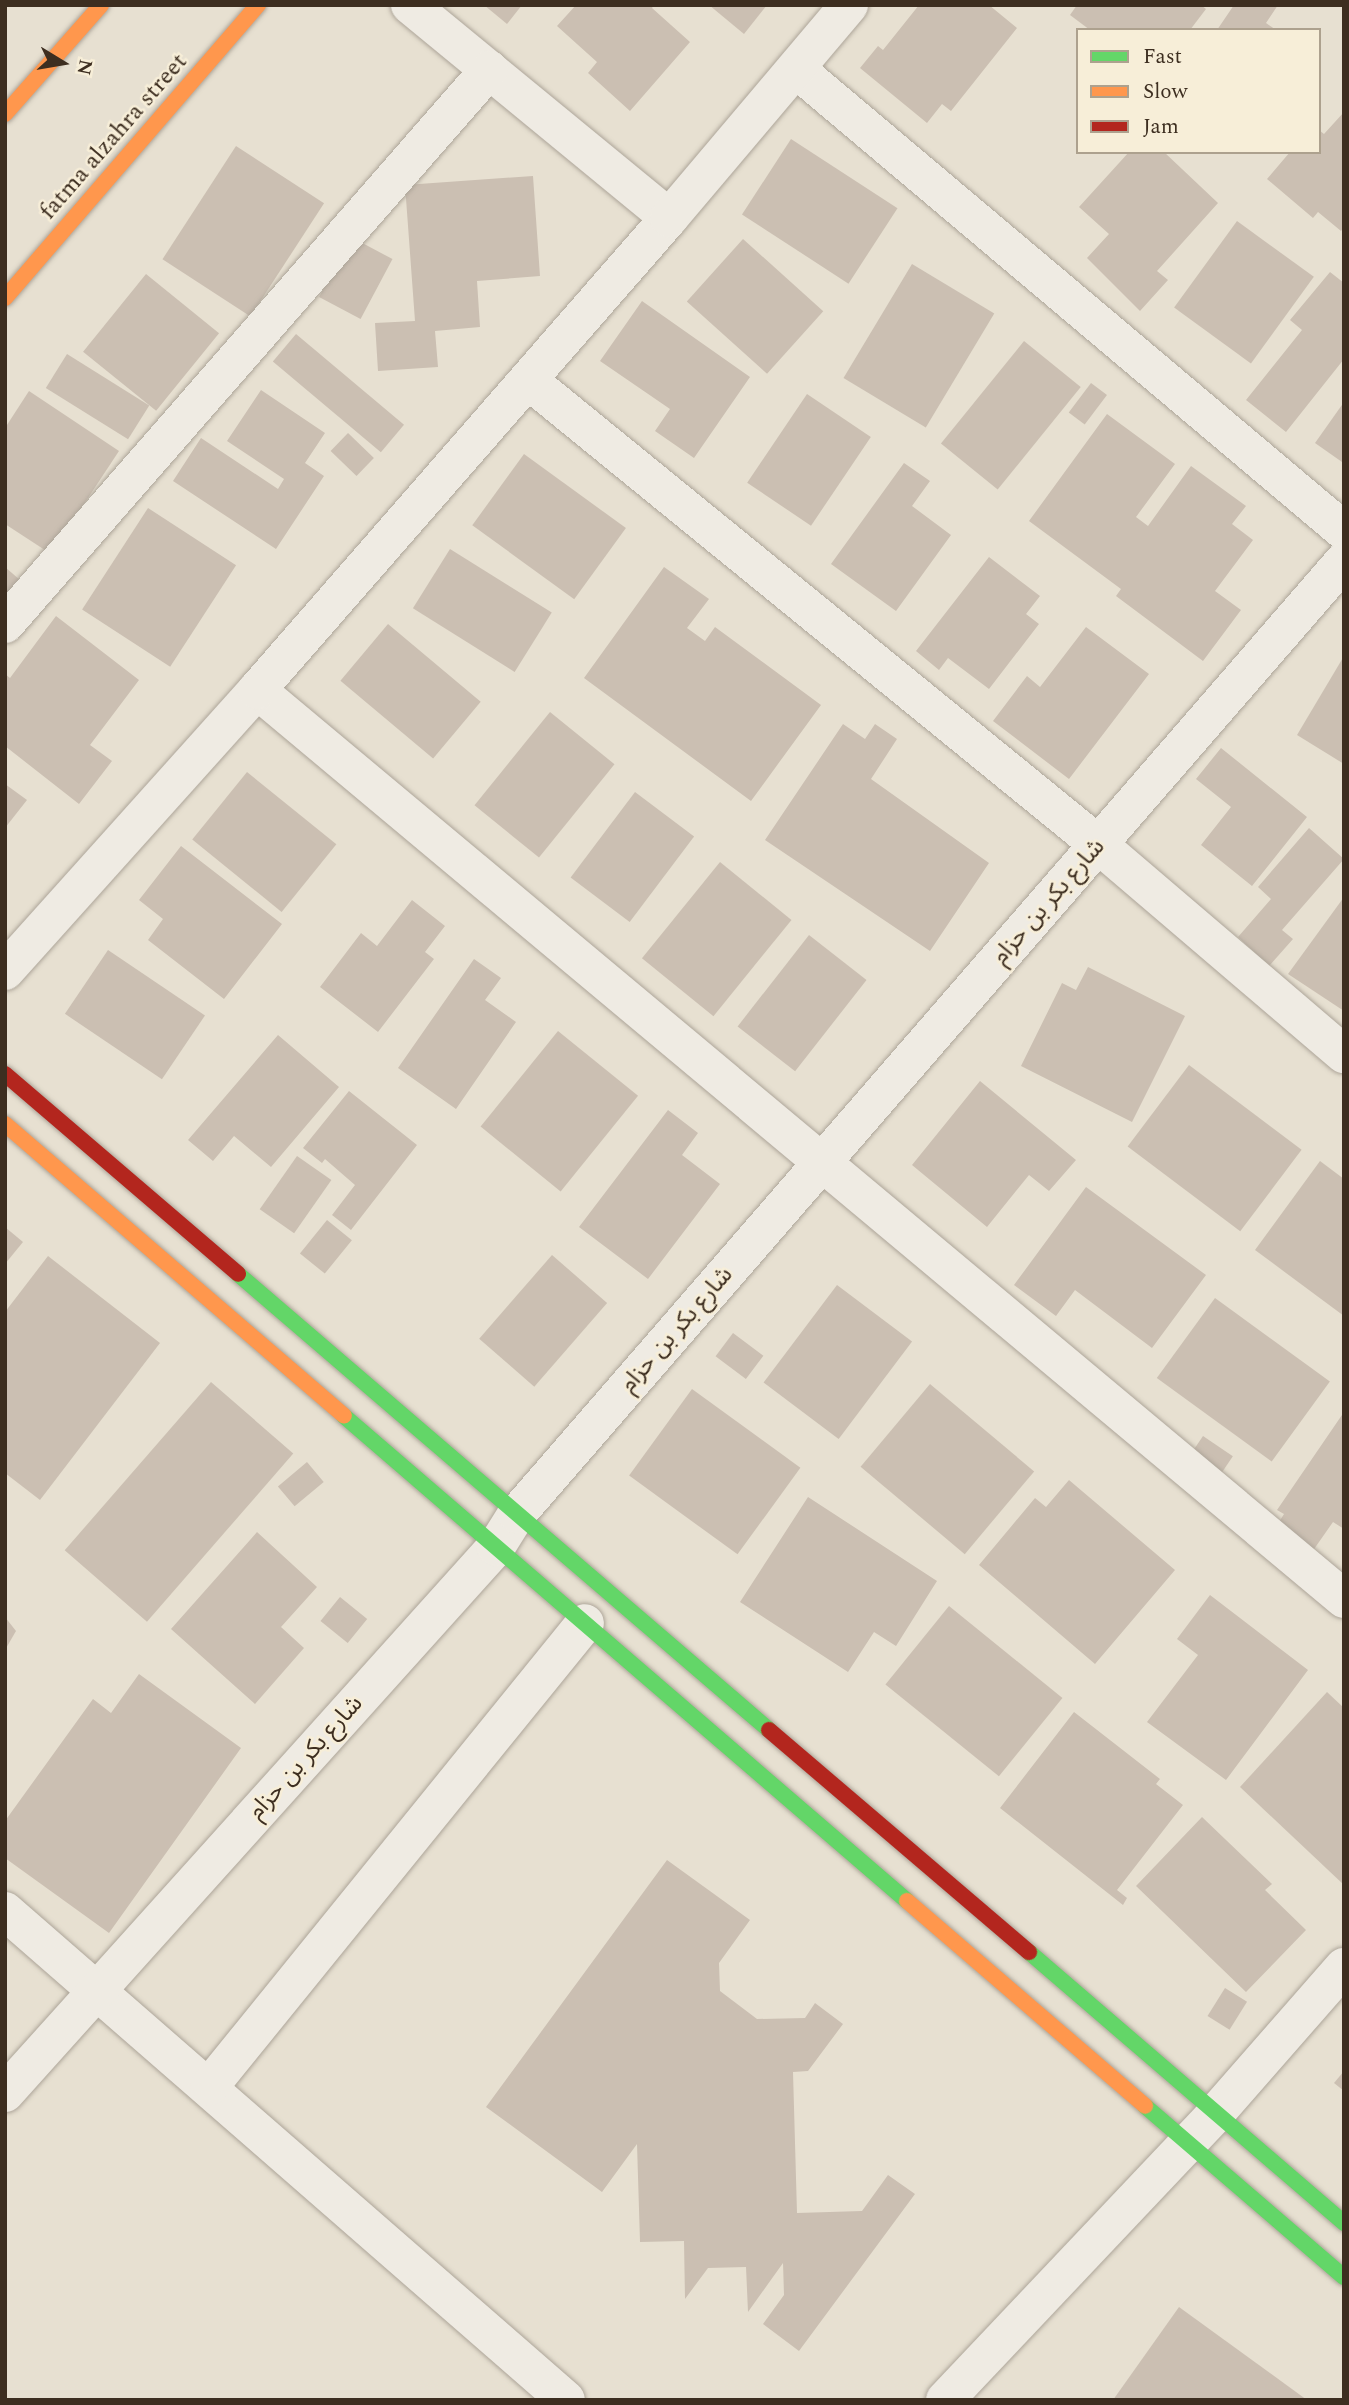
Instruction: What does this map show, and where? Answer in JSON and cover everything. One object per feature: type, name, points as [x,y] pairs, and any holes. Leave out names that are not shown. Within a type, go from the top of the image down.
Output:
[{"type":"street","points":[[5,114],[101,5]]},
{"type":"street","name":"fatma alzahra street","points":[[5,298],[258,5]]},
{"type":"street","points":[[410,5],[670,218]]},
{"type":"street","points":[[5,971],[257,690],[670,218],[849,5]]},
{"type":"street","points":[[796,69],[1344,531]]},
{"type":"street","points":[[5,625],[489,70]]},
{"type":"street","points":[[528,380],[1099,845],[1344,1054]]},
{"type":"street","name":"شارع بكر بن حزام","points":[[5,2093],[496,1547],[517,1514],[1344,561]]},
{"type":"street","points":[[257,690],[1344,1599]]},
{"type":"street","points":[[5,1074],[1344,2223]]},
{"type":"street","points":[[5,1124],[1344,2277]]},
{"type":"street","points":[[209,2087],[585,1623]]},
{"type":"street","points":[[5,1911],[99,1990],[566,2400]]},
{"type":"street","points":[[944,2400],[1216,2113],[1344,1967]]},
{"type":"building","points":[[484,5],[522,5],[507,24]]},
{"type":"building","points":[[576,5],[654,5],[652,8],[690,42],[630,111],[588,73],[597,62],[557,26]]},
{"type":"building","points":[[709,5],[767,5],[744,34]]},
{"type":"building","points":[[919,5],[989,5],[1017,28],[951,111],[942,104],[927,123],[860,68],[878,46],[883,50]]},
{"type":"building","points":[[1077,5],[1201,5],[1206,9],[1192,28],[1087,28],[1070,15]]},
{"type":"building","points":[[1234,5],[1278,5],[1266,23],[1273,28],[1218,28]]},
{"type":"building","points":[[1344,112],[1344,227],[1341,231],[1318,212],[1313,218],[1267,179],[1288,154],[1321,154],[1321,132],[1324,134]]},
{"type":"building","points":[[791,139],[898,208],[848,284],[742,214]]},
{"type":"building","points":[[236,146],[324,203],[251,316],[162,259]]},
{"type":"building","points":[[1127,154],[1166,154],[1218,203],[1157,271],[1168,280],[1140,311],[1087,258],[1109,234],[1079,207]]},
{"type":"building","points":[[533,176],[540,276],[477,281],[480,327],[435,331],[438,367],[378,371],[375,323],[415,321],[405,185]]},
{"type":"building","points":[[1237,221],[1314,277],[1251,363],[1174,308]]},
{"type":"building","points":[[351,237],[392,259],[361,319],[319,297]]},
{"type":"building","points":[[743,239],[823,311],[767,374],[687,301]]},
{"type":"building","points":[[912,264],[994,313],[926,427],[843,378]]},
{"type":"building","points":[[1330,272],[1344,283],[1344,359],[1286,432],[1246,400],[1302,330],[1290,320]]},
{"type":"building","points":[[146,274],[219,333],[156,411],[83,352]]},
{"type":"building","points":[[642,301],[750,377],[694,458],[655,431],[670,409],[600,361]]},
{"type":"building","points":[[296,334],[404,425],[381,452],[273,362]]},
{"type":"building","points":[[1024,341],[1081,387],[998,490],[941,444]]},
{"type":"building","points":[[67,354],[149,405],[128,439],[46,388]]},
{"type":"building","points":[[1091,383],[1107,395],[1085,425],[1069,413]]},
{"type":"building","points":[[261,390],[325,433],[305,463],[324,476],[276,549],[173,481],[201,438],[278,489],[284,479],[227,441]]},
{"type":"building","points":[[29,391],[119,451],[51,554],[5,524],[5,428]]},
{"type":"building","points":[[807,394],[871,437],[811,526],[747,483]]},
{"type":"building","points":[[1344,402],[1344,460],[1342,462],[1315,443]]},
{"type":"building","points":[[1107,414],[1175,464],[1136,517],[1148,526],[1191,466],[1246,506],[1232,524],[1253,540],[1215,591],[1241,610],[1203,661],[1116,596],[1121,589],[1029,521]]},
{"type":"building","points":[[348,433],[374,458],[357,476],[331,451]]},
{"type":"building","points":[[524,454],[626,528],[574,599],[472,525]]},
{"type":"building","points":[[904,463],[930,481],[912,506],[951,535],[896,611],[831,564]]},
{"type":"building","points":[[148,508],[236,565],[170,667],[82,609]]},
{"type":"building","points":[[450,549],[552,613],[515,672],[413,608]]},
{"type":"building","points":[[989,557],[1040,596],[1026,614],[1039,624],[989,689],[948,658],[939,670],[916,651]]},
{"type":"building","points":[[5,567],[20,580],[5,597]]},
{"type":"building","points":[[664,567],[709,599],[687,628],[705,641],[715,627],[821,705],[751,801],[584,678]]},
{"type":"building","points":[[56,616],[139,680],[90,745],[112,761],[79,804],[5,746],[5,674],[10,678]]},
{"type":"building","points":[[388,624],[481,702],[433,758],[340,681]]},
{"type":"building","points":[[1086,627],[1149,674],[1069,779],[993,721],[1027,676],[1040,687]]},
{"type":"building","points":[[1344,656],[1344,764],[1297,735]]},
{"type":"building","points":[[550,712],[615,764],[539,857],[474,805]]},
{"type":"building","points":[[843,724],[865,739],[875,724],[897,739],[871,779],[989,863],[930,951],[765,840]]},
{"type":"building","points":[[1221,748],[1307,817],[1252,886],[1201,845],[1231,807],[1196,779]]},
{"type":"building","points":[[247,772],[336,844],[282,912],[192,840]]},
{"type":"building","points":[[5,784],[27,800],[5,828]]},
{"type":"building","points":[[635,792],[694,837],[630,922],[571,877]]},
{"type":"building","points":[[1309,828],[1344,859],[1282,930],[1293,939],[1269,966],[1238,937],[1271,899],[1258,887]]},
{"type":"building","points":[[181,846],[282,924],[224,999],[148,940],[163,919],[139,900]]},
{"type":"building","points":[[720,862],[791,920],[713,1016],[642,958]]},
{"type":"building","points":[[1344,897],[1344,1011],[1288,974]]},
{"type":"building","points":[[412,900],[445,926],[425,952],[434,959],[378,1032],[320,987],[361,933],[377,946]]},
{"type":"building","points":[[809,935],[867,980],[795,1071],[738,1026]]},
{"type":"building","points":[[108,950],[205,1015],[162,1079],[65,1014]]},
{"type":"building","points":[[474,959],[501,978],[485,1000],[516,1022],[456,1109],[398,1068]]},
{"type":"building","points":[[1088,967],[1185,1016],[1132,1122],[1021,1066],[1062,983],[1076,990]]},
{"type":"building","points":[[558,1031],[638,1096],[561,1191],[481,1127]]},
{"type":"building","points":[[278,1035],[339,1087],[271,1167],[234,1136],[213,1161],[188,1140]]},
{"type":"building","points":[[1189,1065],[1302,1150],[1240,1231],[1128,1146]]},
{"type":"building","points":[[980,1081],[1076,1160],[1049,1191],[1029,1175],[987,1227],[912,1165]]},
{"type":"building","points":[[349,1091],[417,1145],[351,1230],[332,1215],[355,1185],[325,1159],[322,1163],[303,1148]]},
{"type":"building","points":[[668,1110],[698,1133],[682,1155],[720,1184],[648,1279],[579,1227]]},
{"type":"building","points":[[297,1156],[331,1180],[294,1233],[260,1209]]},
{"type":"building","points":[[1320,1161],[1344,1179],[1344,1316],[1255,1250]]},
{"type":"building","points":[[1086,1187],[1206,1275],[1152,1348],[1075,1290],[1056,1316],[1014,1285]]},
{"type":"building","points":[[327,1220],[352,1240],[325,1274],[300,1253]]},
{"type":"building","points":[[5,1227],[23,1242],[5,1264]]},
{"type":"building","points":[[552,1255],[607,1303],[534,1387],[479,1339]]},
{"type":"building","points":[[48,1256],[160,1343],[40,1500],[5,1473],[5,1312]]},
{"type":"building","points":[[837,1285],[912,1342],[839,1439],[764,1382]]},
{"type":"building","points":[[1215,1298],[1330,1381],[1272,1462],[1157,1378]]},
{"type":"building","points":[[733,1333],[763,1356],[746,1379],[716,1356]]},
{"type":"building","points":[[211,1382],[293,1454],[147,1622],[65,1550]]},
{"type":"building","points":[[930,1384],[1034,1471],[965,1554],[861,1467]]},
{"type":"building","points":[[692,1389],[800,1468],[738,1554],[629,1476]]},
{"type":"building","points":[[1344,1412],[1344,1529],[1333,1522],[1312,1552],[1276,1527],[1284,1514],[1277,1510]]},
{"type":"building","points":[[1203,1436],[1233,1456],[1213,1485],[1183,1465]]},
{"type":"building","points":[[307,1462],[324,1482],[295,1506],[278,1486]]},
{"type":"building","points":[[1069,1480],[1175,1570],[1095,1664],[979,1565],[1035,1498],[1046,1507]]},
{"type":"building","points":[[808,1497],[937,1581],[896,1646],[874,1632],[848,1672],[740,1602]]},
{"type":"building","points":[[257,1532],[317,1587],[281,1627],[304,1648],[255,1704],[171,1629]]},
{"type":"building","points":[[1210,1595],[1308,1670],[1226,1780],[1147,1722],[1198,1655],[1177,1639]]},
{"type":"building","points":[[340,1597],[367,1619],[348,1643],[320,1621]]},
{"type":"building","points":[[949,1606],[1062,1698],[999,1776],[885,1684]]},
{"type":"building","points":[[5,1617],[16,1631],[5,1650]]},
{"type":"building","points":[[139,1674],[241,1748],[109,1933],[5,1858],[5,1821],[93,1699],[111,1713]]},
{"type":"building","points":[[1327,1692],[1344,1708],[1344,1885],[1240,1787]]},
{"type":"building","points":[[1074,1712],[1160,1779],[1156,1784],[1183,1805],[1117,1890],[1127,1898],[1123,1905],[1000,1808]]},
{"type":"building","points":[[1202,1817],[1272,1884],[1265,1890],[1306,1930],[1246,1992],[1136,1886]]},
{"type":"building","points":[[667,1860],[750,1920],[719,1963],[720,1991],[757,2019],[805,2018],[815,2003],[843,2024],[808,2071],[793,2072],[797,2213],[862,2211],[888,2175],[915,2194],[799,2351],[763,2324],[784,2295],[783,2263],[748,2312],[746,2267],[708,2268],[685,2299],[684,2241],[640,2242],[637,2144],[602,2192],[486,2107]]},
{"type":"building","points":[[1225,1988],[1247,2002],[1230,2030],[1208,2016]]},
{"type":"building","points":[[1344,2071],[1344,2091],[1334,2083]]},
{"type":"building","points":[[1179,2307],[1307,2400],[1113,2400]]},
{"type":"traffic: fast","points":[[238,1274],[769,1730]]},
{"type":"traffic: fast","points":[[344,1416],[907,1901]]},
{"type":"traffic: fast","points":[[1029,1952],[1344,2223]]},
{"type":"traffic: fast","points":[[1145,2106],[1344,2277]]},
{"type":"traffic: slow","points":[[5,114],[101,5]]},
{"type":"traffic: slow","points":[[5,298],[258,5]]},
{"type":"traffic: slow","points":[[5,1124],[344,1416]]},
{"type":"traffic: slow","points":[[907,1901],[1145,2106]]},
{"type":"traffic: jam","points":[[5,1074],[238,1274]]},
{"type":"traffic: jam","points":[[769,1730],[1029,1952]]}]
